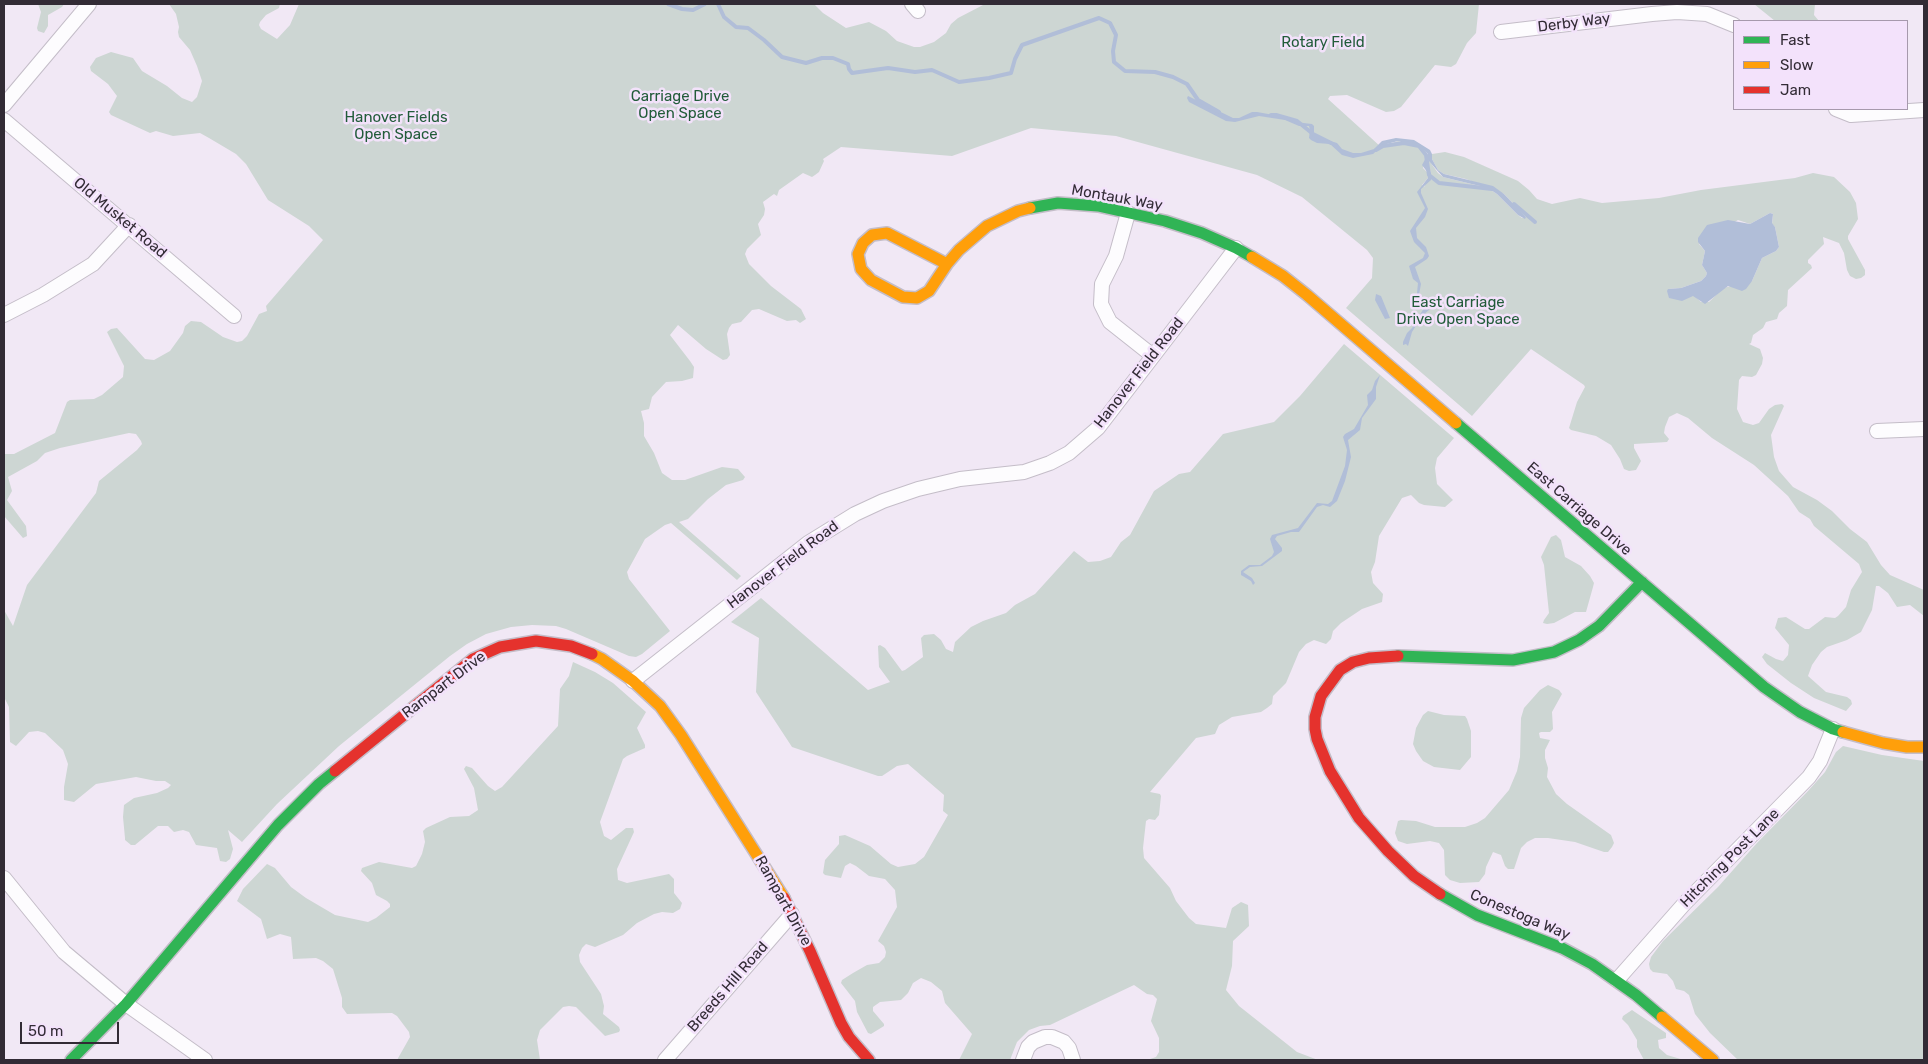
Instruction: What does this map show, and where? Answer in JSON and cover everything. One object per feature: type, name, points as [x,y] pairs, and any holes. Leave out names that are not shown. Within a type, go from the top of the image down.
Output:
[{"type":"street","points":[[4,105],[89,4]]},
{"type":"street","name":"Derby Way","points":[[1501,32],[1677,12],[1707,14],[1733,26]]},
{"type":"street","points":[[1838,110],[1850,115],[1924,110]]},
{"type":"street","name":"Old Musket Road","points":[[4,120],[234,316]]},
{"type":"street","name":"Montauk Way","points":[[947,264],[887,233],[872,235],[863,242],[858,254],[859,265],[865,276],[903,298],[910,299],[923,296],[929,291],[947,264],[971,238],[987,226],[1018,211],[1038,206],[1074,203],[1184,226],[1236,248]]},
{"type":"street","points":[[1128,213],[1116,256],[1102,284],[1101,304],[1110,322],[1153,356]]},
{"type":"street","points":[[4,315],[43,295],[93,264],[129,225]]},
{"type":"street","name":"Hanover Field Road","points":[[634,681],[808,543],[855,514],[883,501],[918,489],[960,479],[1024,472],[1050,463],[1069,453],[1098,428],[1236,248]]},
{"type":"street","name":"East Carriage Drive","points":[[1236,248],[1283,276],[1301,290],[1764,687],[1800,712],[1833,729],[1883,743],[1924,748]]},
{"type":"street","points":[[1878,430],[1924,429]]},
{"type":"street","name":"Conestoga Way","points":[[1642,582],[1599,626],[1579,640],[1554,652],[1513,660],[1389,656],[1353,662],[1340,670],[1321,696],[1315,717],[1317,739],[1330,771],[1349,802],[1369,830],[1414,876],[1451,901],[1477,915],[1562,948],[1592,964],[1617,980],[1713,1060]]},
{"type":"street","name":"Rampart Drive","points":[[71,1060],[126,1004],[278,825],[306,798],[398,718],[473,659],[500,646],[530,642],[553,643],[586,651],[602,659],[634,681],[653,698],[681,735],[781,891],[810,951],[841,1023],[849,1037],[869,1060]]},
{"type":"street","name":"Hitching Post Lane","points":[[1617,980],[1684,904],[1809,777],[1820,761],[1833,729]]},
{"type":"street","points":[[4,878],[64,952],[126,1004],[205,1060]]},
{"type":"street","name":"Breeds Hill Road","points":[[665,1060],[792,914]]},
{"type":"street","points":[[1023,1060],[1028,1047],[1033,1042],[1038,1038],[1052,1036],[1058,1038],[1069,1048],[1072,1060]]},
{"type":"green space","points":[[38,4],[64,4],[48,15],[48,26],[44,33],[38,31],[37,28],[41,12]]},
{"type":"green space","points":[[169,4],[280,4],[279,8],[266,15],[259,25],[261,29],[277,39],[290,25],[299,4],[814,4],[823,13],[846,28],[869,22],[886,31],[897,41],[914,47],[920,47],[934,42],[946,33],[951,24],[958,18],[985,4],[1479,4],[1476,33],[1467,43],[1456,64],[1451,67],[1435,65],[1401,107],[1394,111],[1386,112],[1347,95],[1330,96],[1328,99],[1381,147],[1398,141],[1423,149],[1428,155],[1423,168],[1428,173],[1428,178],[1422,185],[1424,187],[1431,173],[1427,163],[1428,159],[1443,177],[1488,188],[1497,194],[1518,215],[1522,218],[1526,217],[1504,194],[1466,179],[1444,174],[1438,170],[1432,159],[1432,154],[1445,152],[1464,157],[1518,181],[1537,199],[1552,204],[1580,198],[1602,203],[1659,198],[1701,190],[1795,178],[1813,173],[1834,177],[1850,192],[1856,203],[1858,219],[1848,239],[1865,270],[1865,275],[1856,279],[1850,276],[1844,253],[1839,243],[1823,237],[1824,244],[1808,260],[1812,268],[1788,290],[1787,306],[1779,313],[1777,319],[1766,322],[1763,328],[1753,335],[1749,344],[1760,349],[1763,358],[1762,364],[1756,375],[1752,377],[1742,376],[1739,380],[1737,409],[1743,422],[1753,425],[1759,423],[1769,409],[1775,405],[1782,404],[1784,406],[1771,435],[1774,457],[1779,471],[1793,487],[1817,500],[1832,511],[1850,529],[1867,542],[1881,565],[1890,575],[1924,590],[1924,616],[1910,605],[1897,607],[1888,593],[1879,586],[1876,586],[1872,610],[1861,632],[1847,640],[1827,647],[1821,652],[1812,665],[1808,676],[1826,692],[1847,697],[1851,700],[1852,704],[1846,711],[1814,698],[1791,683],[1767,664],[1762,657],[1765,653],[1783,661],[1788,655],[1789,645],[1775,628],[1778,618],[1786,617],[1805,629],[1809,629],[1825,617],[1835,618],[1846,607],[1851,590],[1862,572],[1859,564],[1814,526],[1810,519],[1799,512],[1788,496],[1754,465],[1712,438],[1688,418],[1677,413],[1669,417],[1665,427],[1664,433],[1669,439],[1667,442],[1634,444],[1634,448],[1641,461],[1636,470],[1629,471],[1624,469],[1611,445],[1596,436],[1569,428],[1577,402],[1585,387],[1584,385],[1531,349],[1472,416],[1346,308],[1372,278],[1373,258],[1367,250],[1302,197],[1257,175],[1116,136],[1031,128],[952,156],[841,147],[823,159],[824,161],[819,172],[815,175],[812,177],[803,173],[779,190],[777,196],[774,194],[763,202],[764,215],[758,224],[761,235],[747,249],[745,254],[749,264],[771,286],[801,309],[806,319],[800,323],[796,320],[787,321],[759,309],[752,310],[741,322],[732,324],[729,328],[727,334],[730,355],[727,359],[723,360],[706,349],[678,325],[670,335],[694,367],[693,378],[666,382],[652,397],[649,409],[641,411],[644,423],[644,436],[654,453],[662,473],[672,480],[685,480],[722,467],[738,469],[745,477],[743,480],[726,485],[708,499],[688,519],[679,522],[741,576],[737,580],[671,523],[665,525],[645,539],[627,572],[629,579],[670,631],[642,654],[636,657],[629,656],[556,626],[532,625],[511,627],[486,634],[450,656],[339,746],[277,804],[242,842],[228,830],[233,849],[230,859],[226,862],[220,861],[217,848],[196,845],[189,832],[183,830],[174,832],[168,826],[158,826],[135,845],[131,845],[125,840],[124,805],[134,798],[157,793],[171,785],[165,781],[136,777],[96,784],[74,802],[64,800],[68,764],[63,750],[45,733],[38,731],[29,732],[16,746],[10,742],[9,707],[4,697],[4,610],[13,626],[27,585],[96,493],[99,481],[142,444],[136,434],[129,433],[60,448],[45,453],[37,461],[8,477],[12,491],[7,500],[26,526],[27,536],[23,538],[4,516],[4,454],[14,454],[55,433],[67,402],[70,400],[94,399],[102,395],[123,377],[124,366],[107,332],[111,329],[117,328],[145,359],[154,360],[170,351],[183,333],[185,326],[191,321],[201,322],[223,337],[237,342],[242,341],[247,336],[259,314],[267,311],[266,306],[323,240],[309,226],[268,200],[246,164],[236,154],[200,133],[173,136],[156,131],[150,133],[111,115],[109,112],[117,96],[108,84],[91,71],[90,67],[96,58],[111,52],[133,58],[142,71],[167,86],[182,98],[192,102],[197,97],[202,81],[190,50],[179,37],[176,14]],"holes":[[[1770,213],[1773,214],[1772,224],[1775,227],[1779,247],[1776,251],[1762,258],[1752,281],[1723,288],[1709,302],[1701,302],[1695,296],[1668,289],[1681,288],[1701,281],[1706,276],[1707,273],[1702,265],[1705,251],[1699,244],[1738,220],[1750,224]]]},
{"type":"green space","points":[[1754,4],[1815,4],[1814,15],[1818,20],[1774,20]]},
{"type":"green space","points":[[1344,344],[1454,438],[1437,458],[1435,468],[1437,484],[1453,500],[1445,507],[1424,505],[1411,495],[1402,498],[1379,536],[1375,562],[1371,572],[1373,583],[1383,594],[1382,602],[1362,609],[1341,623],[1333,631],[1331,639],[1326,644],[1314,640],[1306,644],[1299,652],[1286,683],[1273,696],[1272,704],[1267,708],[1261,712],[1232,717],[1219,725],[1215,734],[1196,738],[1150,792],[1160,794],[1161,796],[1159,815],[1155,820],[1149,819],[1146,821],[1143,848],[1144,858],[1170,888],[1176,901],[1196,924],[1226,928],[1232,908],[1241,902],[1248,905],[1249,926],[1233,941],[1232,966],[1226,990],[1239,1006],[1297,1052],[1318,1060],[1147,1060],[1156,1057],[1159,1052],[1159,1038],[1151,1021],[1157,999],[1134,985],[1050,1025],[1029,1030],[1017,1042],[1010,1060],[959,1060],[972,1034],[945,1003],[942,991],[931,982],[921,978],[913,983],[908,993],[901,1000],[880,1002],[873,1007],[873,1011],[884,1026],[871,1034],[868,1033],[857,1012],[855,1001],[841,983],[842,980],[853,973],[867,965],[879,963],[885,957],[884,946],[878,941],[897,907],[895,890],[885,879],[869,876],[850,863],[845,866],[841,878],[825,875],[823,873],[825,860],[839,844],[839,836],[845,835],[870,846],[891,864],[898,867],[915,864],[924,857],[948,815],[943,811],[944,795],[908,764],[897,766],[882,776],[878,776],[792,747],[756,692],[759,638],[731,622],[761,598],[868,690],[890,682],[879,667],[878,646],[880,645],[885,648],[902,671],[923,657],[921,638],[924,635],[934,634],[941,640],[946,649],[953,652],[955,642],[971,627],[1006,613],[1015,605],[1035,594],[1074,551],[1088,562],[1100,561],[1111,557],[1121,542],[1130,535],[1154,491],[1179,474],[1190,472],[1223,434],[1274,422],[1300,396]]},
{"type":"green space","points":[[1556,535],[1561,540],[1565,557],[1581,566],[1594,583],[1586,612],[1575,612],[1554,623],[1547,624],[1543,623],[1549,613],[1544,565],[1541,557],[1551,537]]},
{"type":"green space","points":[[573,662],[613,683],[646,712],[637,728],[645,748],[623,759],[600,822],[604,836],[611,840],[626,828],[633,828],[634,832],[617,869],[618,880],[627,883],[669,874],[674,879],[674,893],[682,903],[680,909],[673,913],[662,912],[654,914],[637,923],[623,935],[595,947],[586,944],[582,948],[579,955],[580,962],[601,994],[604,1006],[603,1014],[619,1027],[619,1032],[605,1036],[576,1007],[569,1006],[563,1007],[540,1030],[537,1040],[540,1060],[397,1060],[410,1037],[409,1032],[397,1016],[392,1013],[347,1014],[342,1007],[342,998],[333,969],[316,958],[293,959],[291,937],[280,934],[267,939],[261,919],[237,901],[243,889],[267,864],[275,868],[291,887],[335,915],[368,922],[376,918],[390,907],[390,904],[376,895],[372,883],[361,871],[362,868],[379,862],[412,868],[416,866],[422,854],[425,842],[423,831],[426,828],[450,817],[469,816],[478,810],[474,788],[464,769],[466,766],[472,768],[495,791],[502,787],[558,726],[560,689],[569,676]]},
{"type":"green space","points":[[1548,685],[1559,690],[1562,694],[1552,712],[1553,729],[1550,732],[1539,733],[1540,738],[1550,740],[1545,750],[1548,768],[1547,777],[1556,794],[1567,804],[1611,835],[1614,843],[1612,847],[1608,852],[1604,852],[1575,842],[1535,838],[1521,848],[1514,869],[1508,869],[1501,855],[1493,852],[1485,874],[1479,882],[1460,883],[1450,880],[1445,875],[1444,850],[1439,843],[1430,841],[1407,844],[1398,841],[1395,833],[1398,821],[1416,821],[1435,827],[1465,827],[1485,818],[1509,790],[1517,771],[1520,757],[1521,718],[1524,708],[1540,690]]},
{"type":"green space","points":[[1428,711],[1444,715],[1465,716],[1467,719],[1471,731],[1471,757],[1460,770],[1434,767],[1423,761],[1416,751],[1413,744],[1416,728],[1423,715]]},
{"type":"green space","points":[[1843,746],[1882,755],[1924,761],[1924,1060],[1738,1060],[1710,1033],[1695,1014],[1689,995],[1684,991],[1676,989],[1673,981],[1667,974],[1653,972],[1650,969],[1651,957],[1663,941],[1718,887],[1757,843],[1808,791],[1825,772],[1836,752]]},
{"type":"green space","points":[[1632,1010],[1666,1033],[1666,1038],[1658,1040],[1659,1048],[1667,1055],[1684,1060],[1644,1060],[1637,1047],[1637,1040],[1622,1019],[1623,1016]]},
{"type":"water","points":[[1188,96],[1233,118],[1257,112],[1285,117],[1295,122],[1312,124],[1314,126],[1314,136],[1337,143],[1342,149],[1353,153],[1374,149],[1382,141],[1396,138],[1414,140],[1430,150],[1438,170],[1444,174],[1493,186],[1504,194],[1526,217],[1525,219],[1518,215],[1497,194],[1488,188],[1443,177],[1428,160],[1431,180],[1421,189],[1421,193],[1428,209],[1425,217],[1416,228],[1417,238],[1426,247],[1429,256],[1415,267],[1421,284],[1418,300],[1426,305],[1429,310],[1423,315],[1412,332],[1408,346],[1406,344],[1403,345],[1407,333],[1424,308],[1416,303],[1418,283],[1413,279],[1409,266],[1423,258],[1425,253],[1414,242],[1410,231],[1425,208],[1417,192],[1428,178],[1428,173],[1422,165],[1428,154],[1423,149],[1398,141],[1383,145],[1373,154],[1353,158],[1342,155],[1330,144],[1317,143],[1311,140],[1309,138],[1309,126],[1299,126],[1285,120],[1259,116],[1235,122],[1226,121],[1189,102]]},
{"type":"water","points":[[1770,213],[1773,214],[1772,223],[1775,227],[1779,247],[1776,251],[1762,258],[1752,281],[1746,289],[1742,291],[1728,286],[1705,304],[1693,296],[1682,301],[1669,298],[1668,289],[1681,288],[1701,281],[1706,276],[1707,273],[1702,265],[1705,251],[1698,242],[1698,238],[1707,225],[1728,220],[1750,224]]},
{"type":"water","points":[[1376,294],[1381,296],[1390,318],[1385,319],[1375,300]]},
{"type":"water","points":[[1380,375],[1376,387],[1376,399],[1362,418],[1360,430],[1348,440],[1351,457],[1345,481],[1337,501],[1330,507],[1323,505],[1317,507],[1299,532],[1277,536],[1275,539],[1282,548],[1282,551],[1262,566],[1250,567],[1243,572],[1252,578],[1255,583],[1253,585],[1251,581],[1241,575],[1241,571],[1249,565],[1260,565],[1272,556],[1274,552],[1270,539],[1272,535],[1298,528],[1317,503],[1328,504],[1332,501],[1345,466],[1347,450],[1343,437],[1354,429],[1368,405],[1367,395]]},
{"type":"waterway","points":[[668,4],[682,9],[693,10],[705,4]]},
{"type":"waterway","points":[[718,4],[724,17],[736,27],[748,28],[782,57],[806,63],[822,58],[833,58],[848,64],[852,73],[888,68],[915,72],[932,70],[959,82],[1011,73],[1022,45],[1099,18],[1110,23],[1116,35],[1113,51],[1114,62],[1125,71],[1155,72],[1173,77],[1187,84],[1198,100],[1219,112]]},
{"type":"waterway","points":[[1271,115],[1297,121],[1313,134],[1331,143]]},
{"type":"waterway","points":[[1376,150],[1383,146],[1404,143],[1419,146],[1426,155],[1429,175],[1439,183],[1492,189]]},
{"type":"waterway","points":[[1514,204],[1535,222]]},
{"type":"traffic: fast","points":[[1030,208],[1058,203],[1098,206],[1165,221],[1202,233],[1252,257]]},
{"type":"traffic: fast","points":[[1456,423],[1764,687],[1800,712],[1843,732]]},
{"type":"traffic: fast","points":[[1398,656],[1513,660],[1554,652],[1579,640],[1599,626],[1642,582]]},
{"type":"traffic: fast","points":[[71,1060],[126,1004],[278,825],[319,784],[335,771]]},
{"type":"traffic: fast","points":[[1440,894],[1477,915],[1562,948],[1592,964],[1636,995],[1662,1017]]},
{"type":"traffic: slow","points":[[947,264],[887,233],[872,235],[863,243],[858,254],[861,269],[871,280],[903,297],[917,298],[929,291],[959,250],[987,226],[1018,211],[1030,208]]},
{"type":"traffic: slow","points":[[1252,257],[1283,276],[1307,295],[1456,423]]},
{"type":"traffic: slow","points":[[592,654],[633,681],[660,706],[681,735],[784,898]]},
{"type":"traffic: slow","points":[[1843,732],[1883,743],[1907,747],[1924,747]]},
{"type":"traffic: slow","points":[[1662,1017],[1713,1060]]},
{"type":"traffic: jam","points":[[335,771],[473,659],[500,647],[536,641],[571,646],[592,654]]},
{"type":"traffic: jam","points":[[1398,656],[1369,658],[1353,662],[1340,670],[1321,696],[1315,717],[1315,729],[1330,771],[1359,818],[1388,851],[1414,876],[1440,894]]},
{"type":"traffic: jam","points":[[784,898],[810,951],[841,1023],[849,1037],[869,1060]]},
{"type":"park label","name":"Rotary Field","points":[[1323,43]]},
{"type":"park label","name":"Carriage Drive Open Space","points":[[680,106]]},
{"type":"park label","name":"Hanover Fields Open Space","points":[[396,126]]},
{"type":"park label","name":"East Carriage Drive Open Space","points":[[1458,312]]}]
